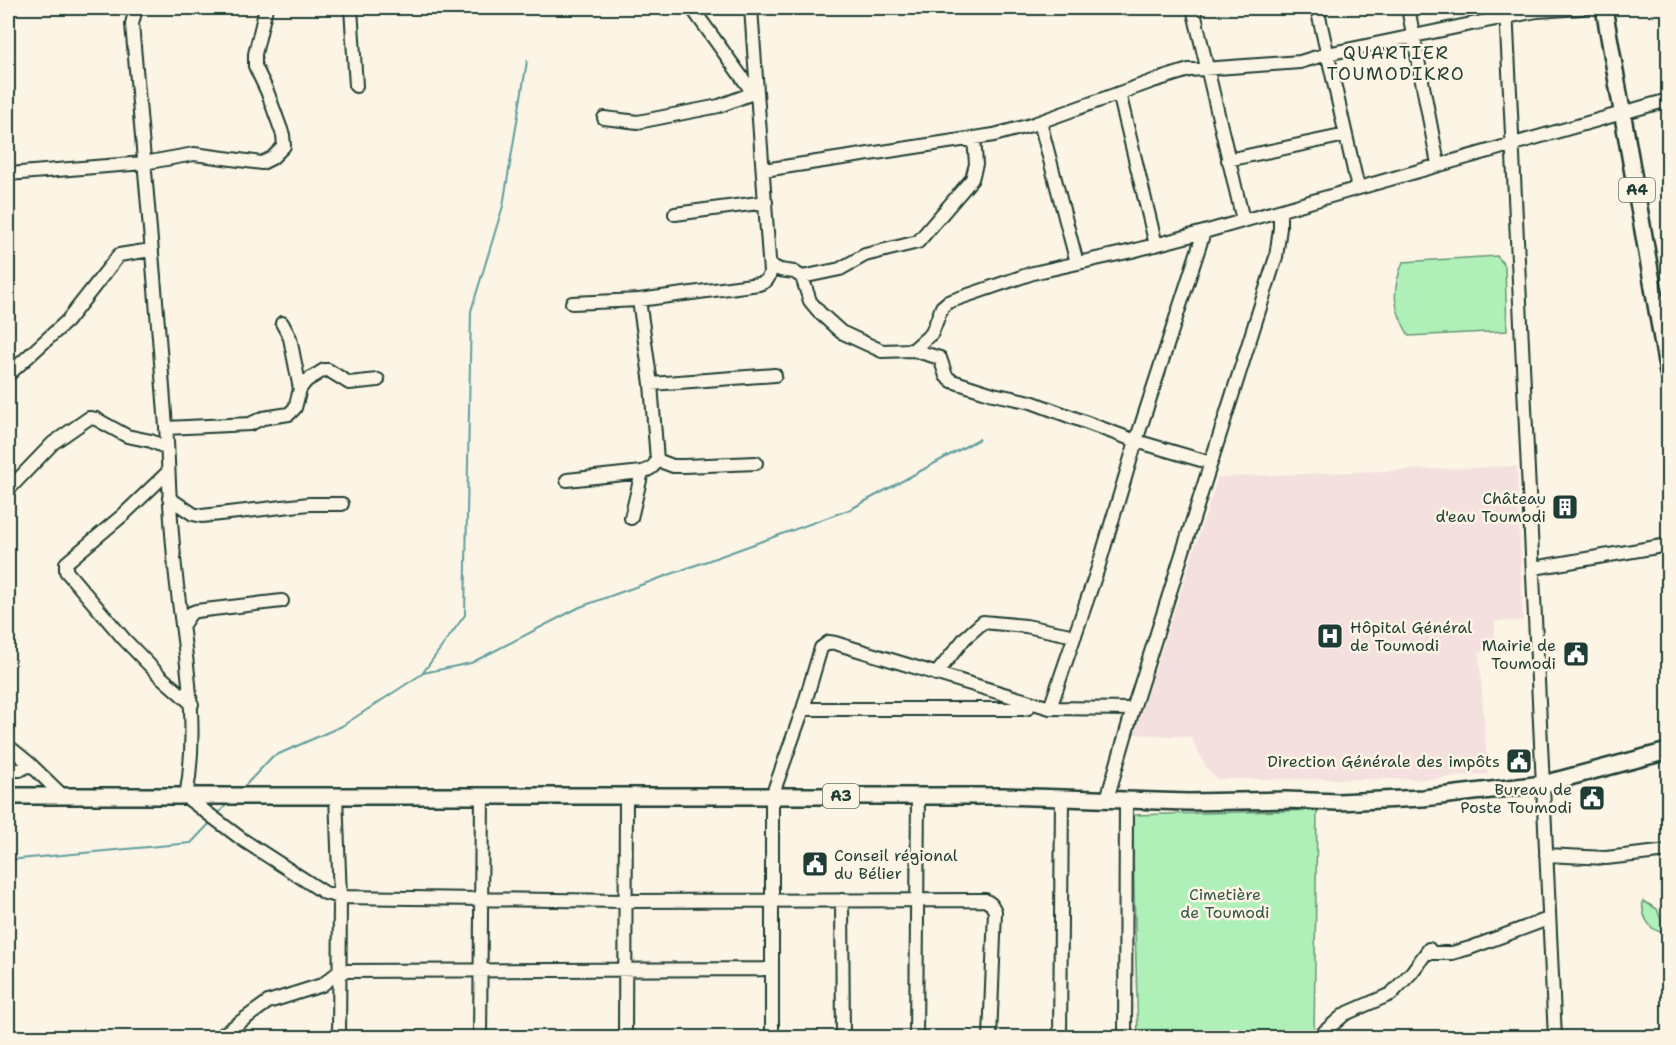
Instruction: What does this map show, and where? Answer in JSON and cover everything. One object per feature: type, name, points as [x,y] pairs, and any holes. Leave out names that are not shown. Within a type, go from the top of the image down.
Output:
[{"type":"main road","name":"A4","points":[[1604,8],[1663,312],[1668,373]]},
{"type":"main road","name":"A3","points":[[8,796],[918,796],[1126,801],[1358,801],[1479,793],[1543,784],[1668,751]]},
{"type":"street","points":[[135,8],[132,24],[166,428],[175,576],[192,704],[191,769],[186,797],[252,846],[326,893],[340,897],[625,901],[986,900],[995,910],[990,1038]]},
{"type":"street","points":[[8,174],[144,163],[194,154],[262,163],[272,158],[284,146],[283,135],[255,66],[255,54],[266,8]]},
{"type":"street","points":[[351,8],[356,86]]},
{"type":"street","points":[[692,8],[756,97]]},
{"type":"street","points":[[572,303],[639,300],[759,284],[766,282],[769,278],[764,170],[756,97],[751,8]]},
{"type":"street","points":[[1193,8],[1243,220]]},
{"type":"street","points":[[1317,8],[1358,188]]},
{"type":"street","points":[[1408,8],[1438,164]]},
{"type":"street","points":[[764,170],[1004,132],[1040,122],[1173,74],[1208,68],[1287,64],[1412,37],[1507,12],[1582,8]]},
{"type":"street","points":[[1587,8],[1604,8]]},
{"type":"street","points":[[1507,12],[1555,1038]]},
{"type":"street","points":[[1119,93],[1156,245]]},
{"type":"street","points":[[604,118],[638,122],[756,97]]},
{"type":"street","points":[[912,350],[932,333],[942,307],[948,302],[1033,273],[1204,232],[1668,100]]},
{"type":"street","points":[[1040,122],[1077,263]]},
{"type":"street","points":[[1228,160],[1346,135]]},
{"type":"street","points":[[770,265],[802,276],[840,269],[866,255],[918,242],[972,179],[976,164],[974,138]]},
{"type":"street","points":[[675,214],[766,202]]},
{"type":"street","points":[[1107,799],[1133,709],[1276,257],[1280,211]]},
{"type":"street","points":[[1050,708],[1098,568],[1136,441],[1204,232]]},
{"type":"street","points":[[8,375],[67,321],[119,255],[151,250]]},
{"type":"street","points":[[802,276],[810,301],[820,313],[841,332],[882,351],[912,350],[940,358],[946,376],[952,381],[993,394],[1030,402],[1136,441],[1211,463]]},
{"type":"street","points":[[567,480],[642,472],[656,464],[651,384],[639,300]]},
{"type":"street","points":[[282,323],[291,338],[300,389]]},
{"type":"street","points":[[166,428],[250,424],[263,418],[289,414],[295,408],[300,389],[306,381],[324,370],[349,383],[378,380]]},
{"type":"street","points":[[651,384],[775,375]]},
{"type":"street","points":[[8,490],[53,443],[89,418],[96,419],[127,436],[151,441],[167,448]]},
{"type":"street","points":[[657,460],[673,466],[756,463]]},
{"type":"street","points":[[168,472],[123,515],[66,563],[66,572],[124,639],[160,676],[192,704]]},
{"type":"street","points":[[631,518],[642,472]]},
{"type":"street","points":[[169,498],[193,514],[202,516],[309,504],[342,504]]},
{"type":"street","points":[[1534,568],[1668,545]]},
{"type":"street","points":[[182,626],[191,613],[196,611],[282,601]]},
{"type":"street","points":[[936,674],[965,639],[983,622],[1008,623],[1075,636]]},
{"type":"street","points":[[772,1038],[772,796],[803,709],[821,648],[829,642],[1050,708],[1133,709]]},
{"type":"street","points":[[803,709],[1022,710],[1028,708],[1030,703]]},
{"type":"street","points":[[8,746],[63,796]]},
{"type":"street","points":[[8,770],[20,770],[30,764]]},
{"type":"street","points":[[336,796],[340,897],[339,1038]]},
{"type":"street","points":[[480,1038],[482,796]]},
{"type":"street","points":[[916,1038],[918,796]]},
{"type":"street","points":[[625,1038],[626,797]]},
{"type":"street","points":[[1060,1038],[1062,798]]},
{"type":"street","points":[[1125,1038],[1126,801]]},
{"type":"street","points":[[1546,855],[1605,858],[1668,851]]},
{"type":"street","points":[[842,900],[843,1038]]},
{"type":"street","points":[[1323,1038],[1324,1032],[1345,1014],[1391,994],[1412,972],[1429,949],[1431,953],[1452,953],[1548,919]]},
{"type":"street","points":[[218,1038],[268,1002],[322,986],[340,971],[772,969]]},
{"type":"shaded area","name":"Hôpital Général de Toumodi","points":[[1517,466],[1523,621],[1495,621],[1495,652],[1479,652],[1488,774],[1431,779],[1217,779],[1206,767],[1191,737],[1134,734],[1218,477]]},
{"type":"green space","points":[[1497,256],[1505,266],[1507,331],[1409,336],[1397,308],[1395,291],[1403,262]]},
{"type":"green space","name":"Cimetière de Toumodi","points":[[1317,810],[1314,1037],[1138,1037],[1132,815]]},
{"type":"green space","points":[[1643,901],[1657,909],[1663,925],[1661,932],[1652,928],[1646,920]]},
{"type":"waterway","points":[[240,791],[272,757],[342,726],[422,674],[465,615],[471,311],[503,206],[527,61]]},
{"type":"waterway","points":[[423,673],[471,663],[580,607],[851,509],[979,439]]},
{"type":"waterway","points":[[218,814],[228,803]]},
{"type":"waterway","points":[[8,860],[191,843],[212,821]]},
{"type":"place","name":"Château d'eau Toumodi","points":[[1565,507]]},
{"type":"place","name":"Hôpital Général de Toumodi","points":[[1330,636]]},
{"type":"place","name":"Mairie de Toumodi","points":[[1576,654]]},
{"type":"place","name":"Direction Générale des impôts","points":[[1519,761]]},
{"type":"place","name":"Bureau de Poste Toumodi","points":[[1592,798]]},
{"type":"place","name":"Conseil régional du Bélier","points":[[815,864]]},
{"type":"district","name":"QUARTIER TOUMODIKRO","points":[[1396,63]]}]
